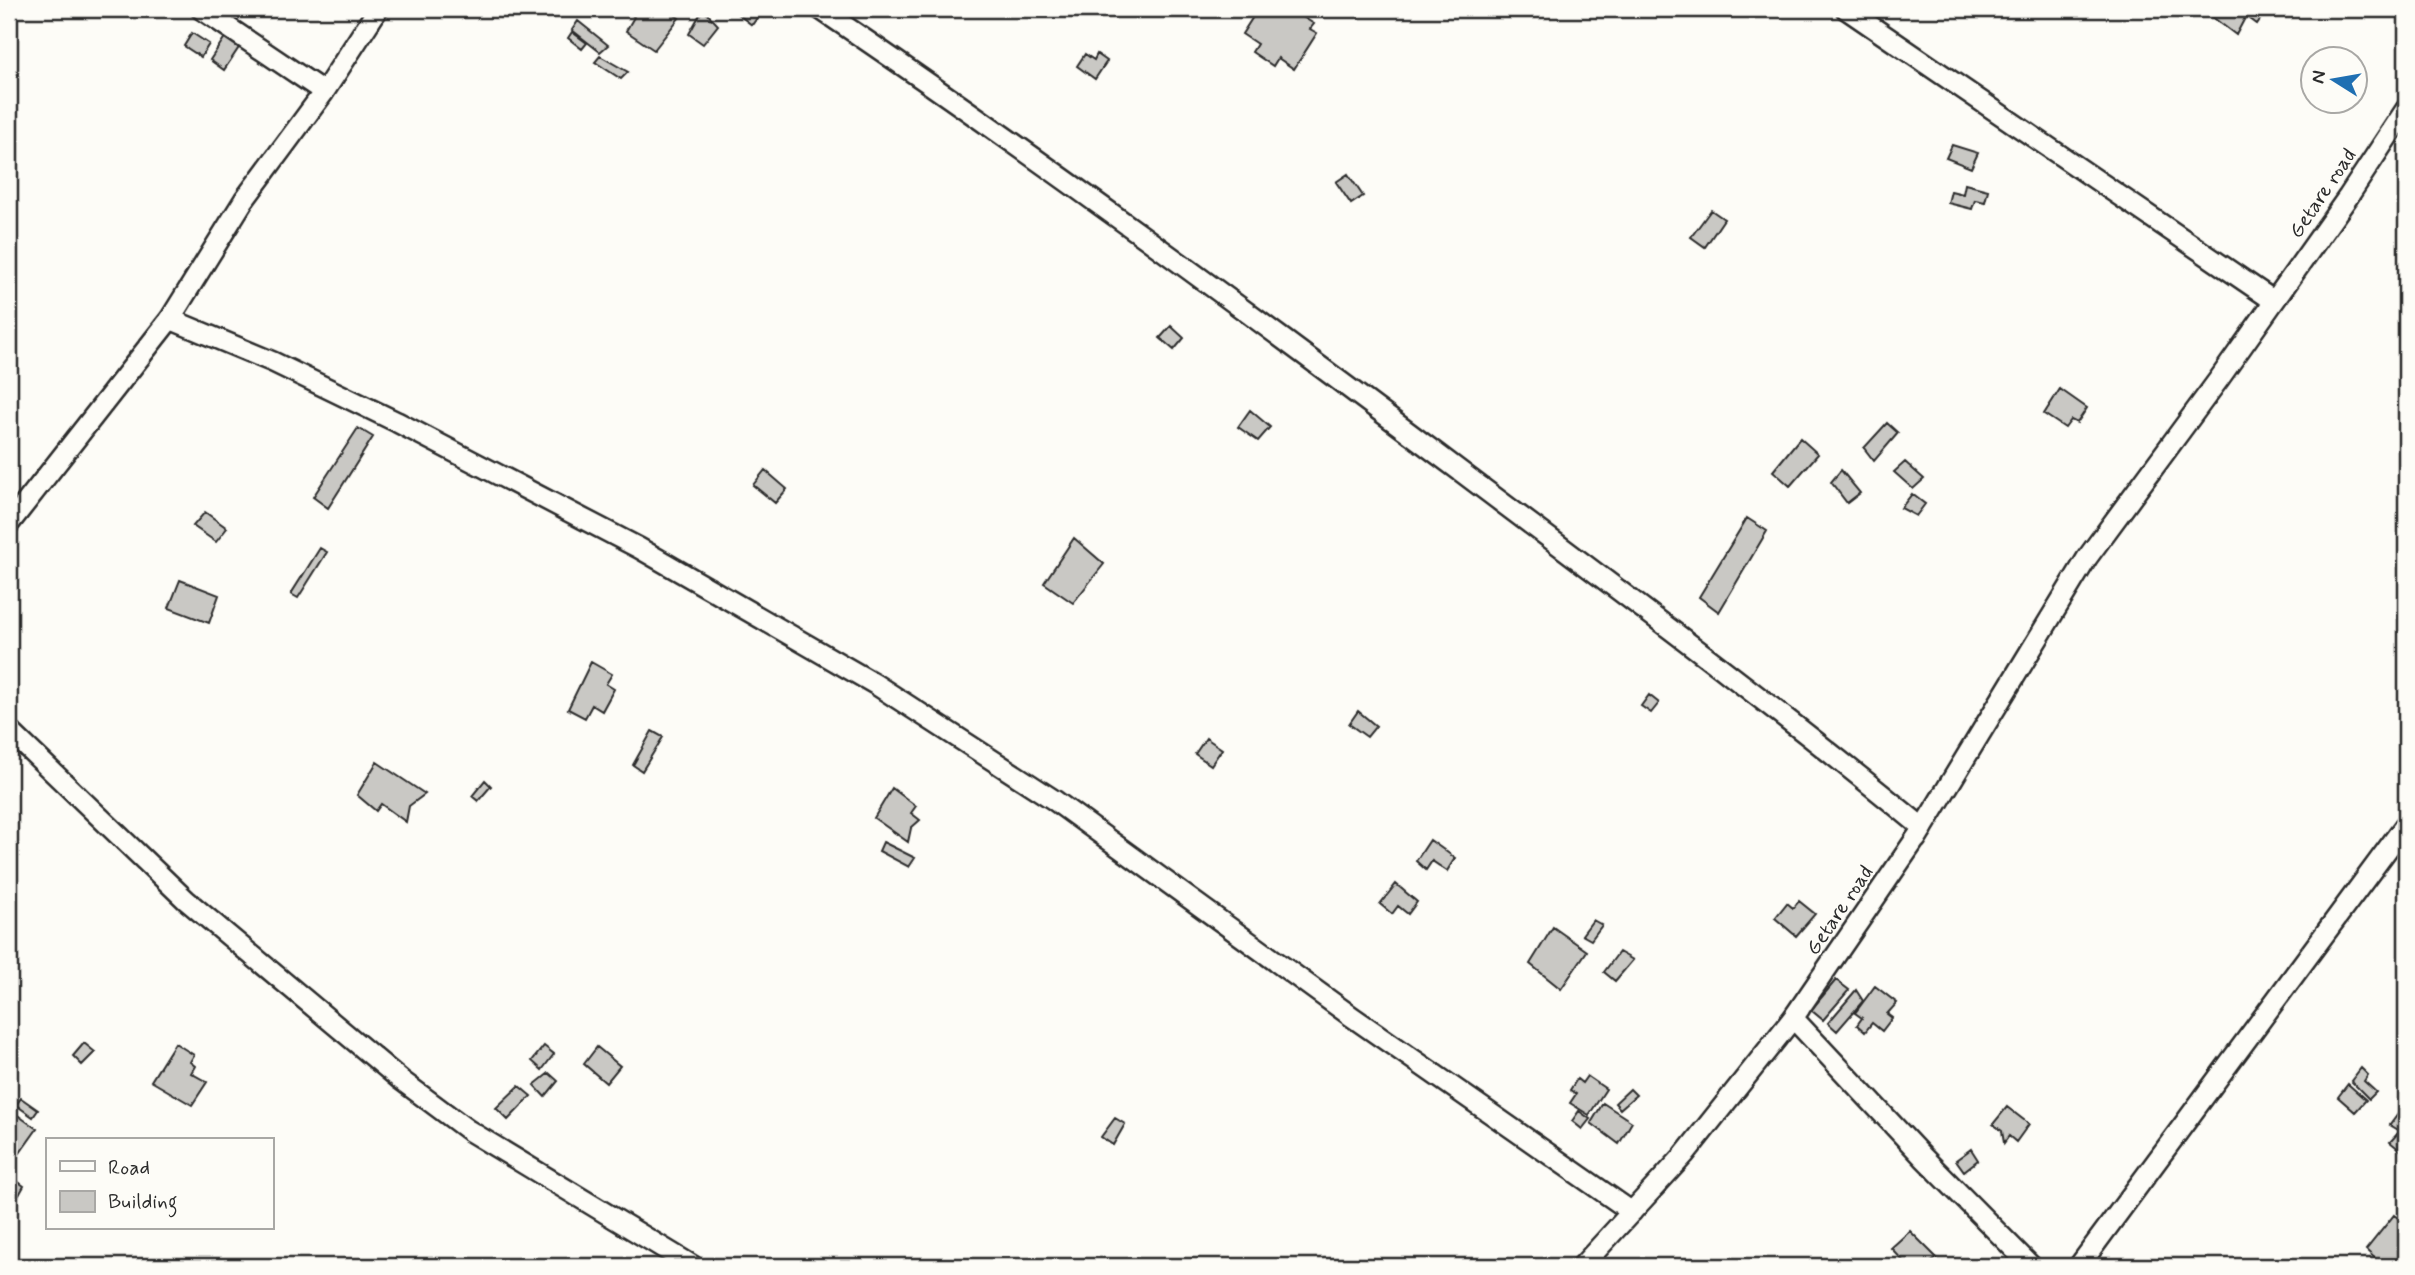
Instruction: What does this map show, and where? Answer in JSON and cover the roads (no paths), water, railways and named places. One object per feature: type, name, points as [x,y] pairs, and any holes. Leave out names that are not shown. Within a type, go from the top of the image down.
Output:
[{"type":"street","points":[[201,9],[324,92]]},
{"type":"street","points":[[9,524],[170,319],[244,200],[324,92],[378,9]]},
{"type":"street","points":[[820,9],[1118,217],[1345,385],[1798,725],[1923,828]]},
{"type":"street","points":[[1846,9],[2274,301]]},
{"type":"street","name":"Getare road","points":[[1582,1266],[1685,1155],[1793,1017],[1871,909],[2087,558],[2274,301],[2406,109]]},
{"type":"street","points":[[170,319],[273,362],[397,422],[639,548],[875,684],[1054,800],[1351,1016],[1632,1212]]},
{"type":"street","points":[[9,730],[187,900],[401,1080],[468,1130],[693,1266]]},
{"type":"street","points":[[2085,1265],[2406,825]]},
{"type":"street","points":[[1793,1017],[1924,1158],[2032,1266]]}]
